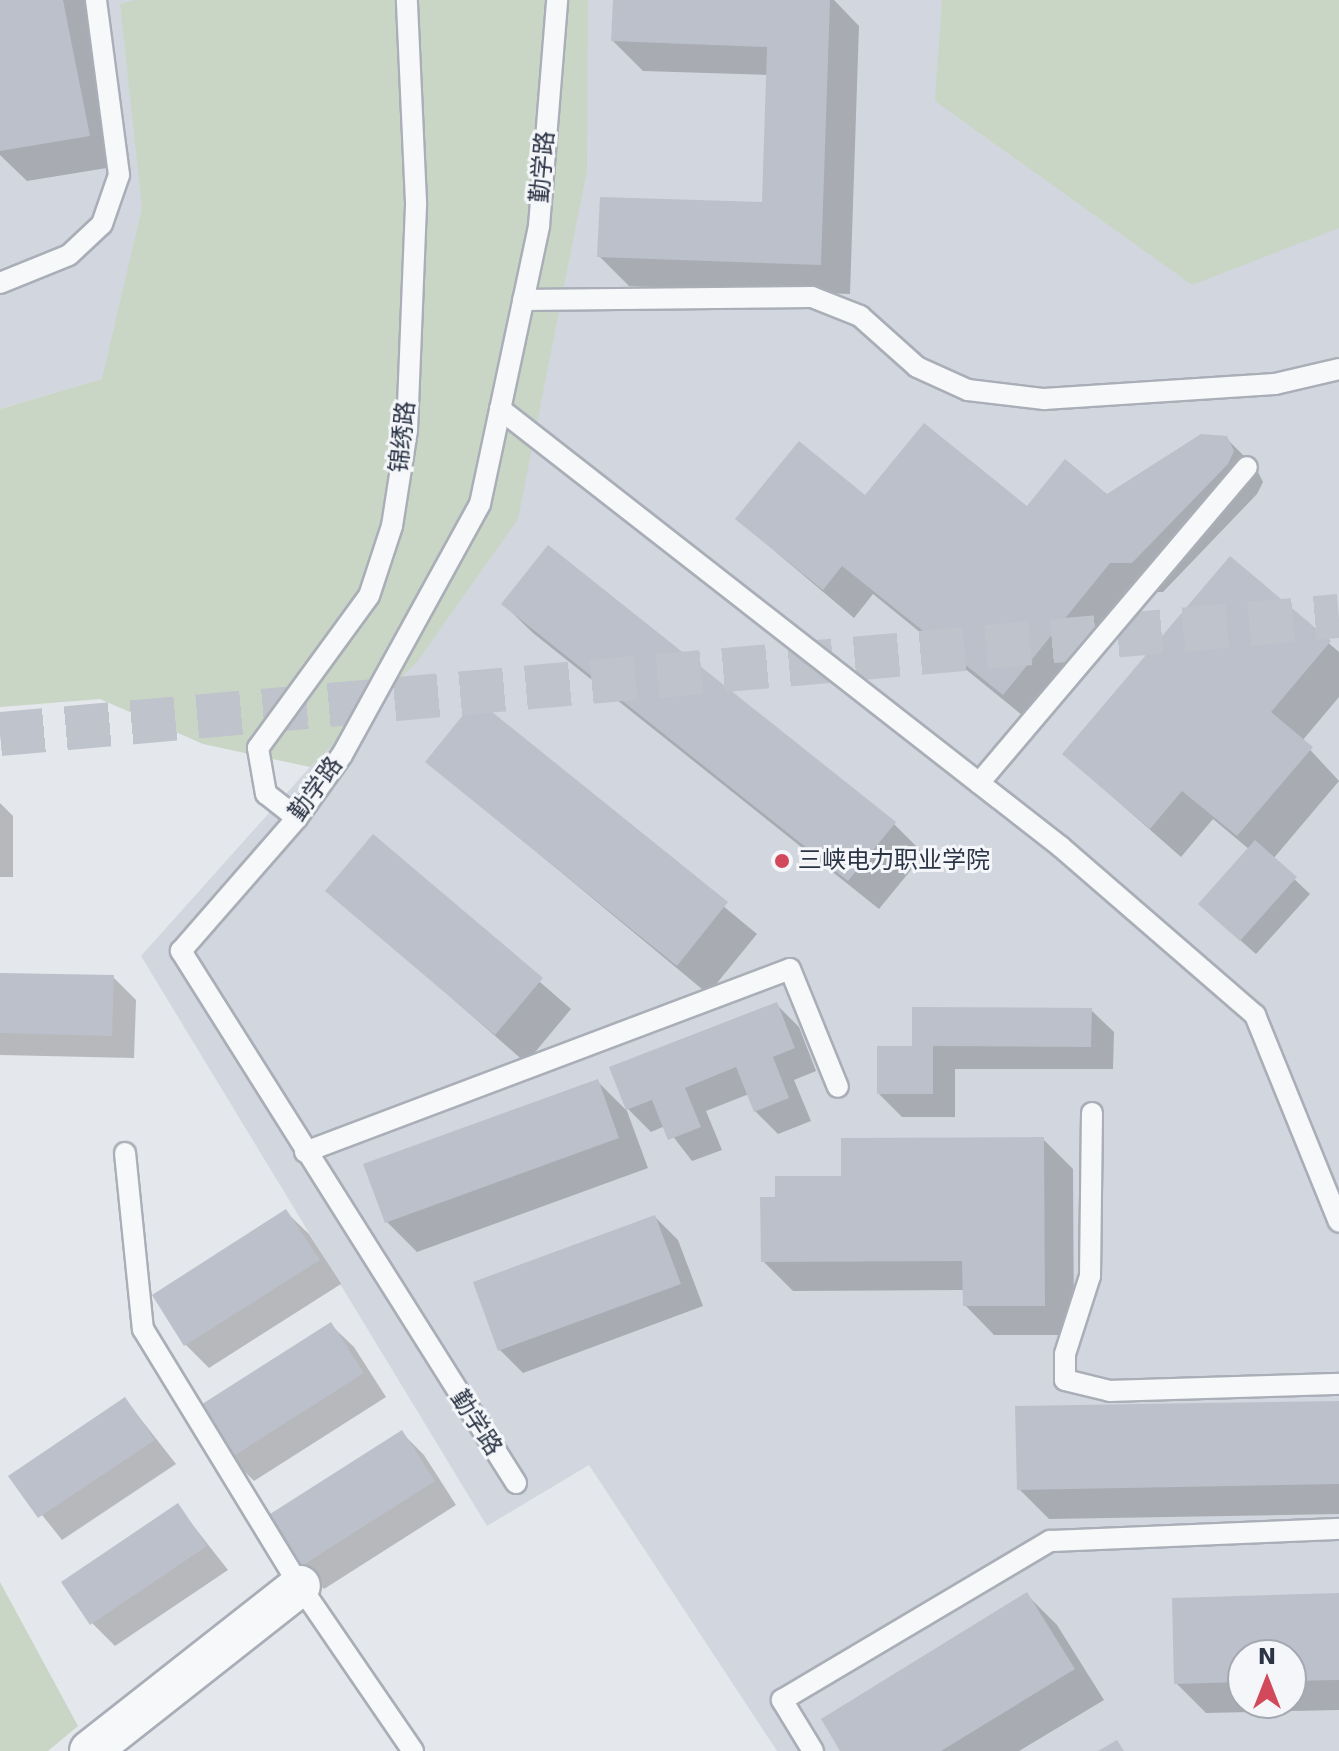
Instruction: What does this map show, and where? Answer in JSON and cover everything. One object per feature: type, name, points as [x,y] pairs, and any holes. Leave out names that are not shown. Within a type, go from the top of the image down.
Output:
[{"type":"street","points":[[90,1751],[300,1586]]},
{"type":"lane","points":[[0,283],[69,255],[102,224],[119,175],[96,0]]},
{"type":"lane","name":"锦绣路","points":[[297,818],[266,794],[258,748],[369,596],[392,526],[407,430],[416,202],[407,0]]},
{"type":"lane","name":"勤学路","points":[[516,1483],[181,951],[297,818],[342,755],[480,504],[539,226],[557,0]]},
{"type":"lane","points":[[523,300],[812,297],[860,316],[917,367],[968,390],[1044,399],[1275,384],[1339,369]]},
{"type":"lane","points":[[500,409],[1061,847],[1255,1015],[1339,1222]]},
{"type":"lane","points":[[979,783],[1247,467]]},
{"type":"lane","points":[[305,1152],[790,969],[838,1087]]},
{"type":"lane","points":[[1092,1113],[1090,1276],[1065,1354],[1065,1380],[1110,1391],[1339,1384]]},
{"type":"lane","points":[[125,1153],[143,1329],[300,1586],[413,1751]]},
{"type":"lane","points":[[813,1751],[782,1700],[1050,1541],[1339,1529]]},
{"type":"shaded area","name":"三峡电力职业学院","points":[[0,0],[1339,0],[1339,1751],[777,1751],[589,1465],[487,1526],[141,956],[310,767],[102,379],[0,409]]},
{"type":"green space","points":[[135,0],[588,0],[587,170],[518,519],[417,662],[310,767],[203,744],[100,699],[0,707],[0,409],[102,379],[142,208],[120,4]]},
{"type":"green space","points":[[942,0],[1339,0],[1339,228],[1192,285],[935,101]]},
{"type":"green space","points":[[0,1582],[78,1726],[48,1751],[0,1751]]},
{"type":"building","points":[[0,0],[63,0],[90,136],[0,151]]},
{"type":"building","points":[[613,0],[830,0],[821,265],[597,257],[600,197],[762,202],[767,47],[611,41]]},
{"type":"building","points":[[924,423],[1027,506],[1065,459],[1107,494],[1201,434],[1227,436],[1234,451],[1228,464],[1132,563],[1110,563],[1003,695],[842,566],[823,590],[735,519],[799,441],[865,495]]},
{"type":"building","points":[[548,545],[896,822],[848,881],[501,604]]},
{"type":"building","points":[[1230,556],[1331,641],[1271,712],[1313,747],[1237,836],[1182,791],[1150,829],[1062,754]]},
{"type":"building","points":[[476,699],[728,902],[677,966],[425,762]]},
{"type":"building","points":[[373,834],[543,978],[495,1035],[325,891]]},
{"type":"building","points":[[1255,840],[1297,877],[1240,941],[1198,904]]},
{"type":"building","points":[[0,973],[114,975],[112,1036],[0,1033]]},
{"type":"building","points":[[777,1002],[795,1048],[773,1057],[789,1098],[754,1112],[736,1067],[685,1088],[701,1127],[668,1140],[652,1100],[626,1110],[609,1067]]},
{"type":"building","points":[[912,1007],[1092,1008],[1091,1047],[933,1046],[933,1094],[877,1094],[877,1046],[912,1046]]},
{"type":"building","points":[[598,1079],[619,1138],[385,1223],[363,1164]]},
{"type":"building","points":[[1044,1137],[1045,1306],[963,1306],[962,1261],[761,1262],[760,1197],[775,1197],[775,1176],[841,1176],[841,1138]]},
{"type":"building","points":[[286,1209],[320,1260],[184,1346],[152,1295]]},
{"type":"building","points":[[655,1215],[681,1284],[498,1351],[473,1282]]},
{"type":"building","points":[[331,1322],[364,1373],[229,1459],[196,1408]]},
{"type":"building","points":[[125,1397],[155,1440],[38,1518],[8,1476]]},
{"type":"building","points":[[1339,1401],[1339,1484],[1017,1490],[1015,1406]]},
{"type":"building","points":[[402,1430],[435,1481],[300,1567],[267,1516]]},
{"type":"building","points":[[178,1503],[207,1546],[90,1625],[61,1582]]},
{"type":"building","points":[[1027,1592],[1075,1669],[941,1751],[840,1751],[821,1719]]},
{"type":"building","points":[[1339,1593],[1339,1680],[1307,1681],[1307,1639],[1227,1639],[1227,1682],[1174,1684],[1172,1598]]},
{"type":"building","points":[[1117,1740],[1124,1751],[1098,1751]]},
{"type":"tunnel","points":[[0,734],[1339,616]]},
{"type":"place","name":"三峡电力职业学院","points":[[782,861]]}]
